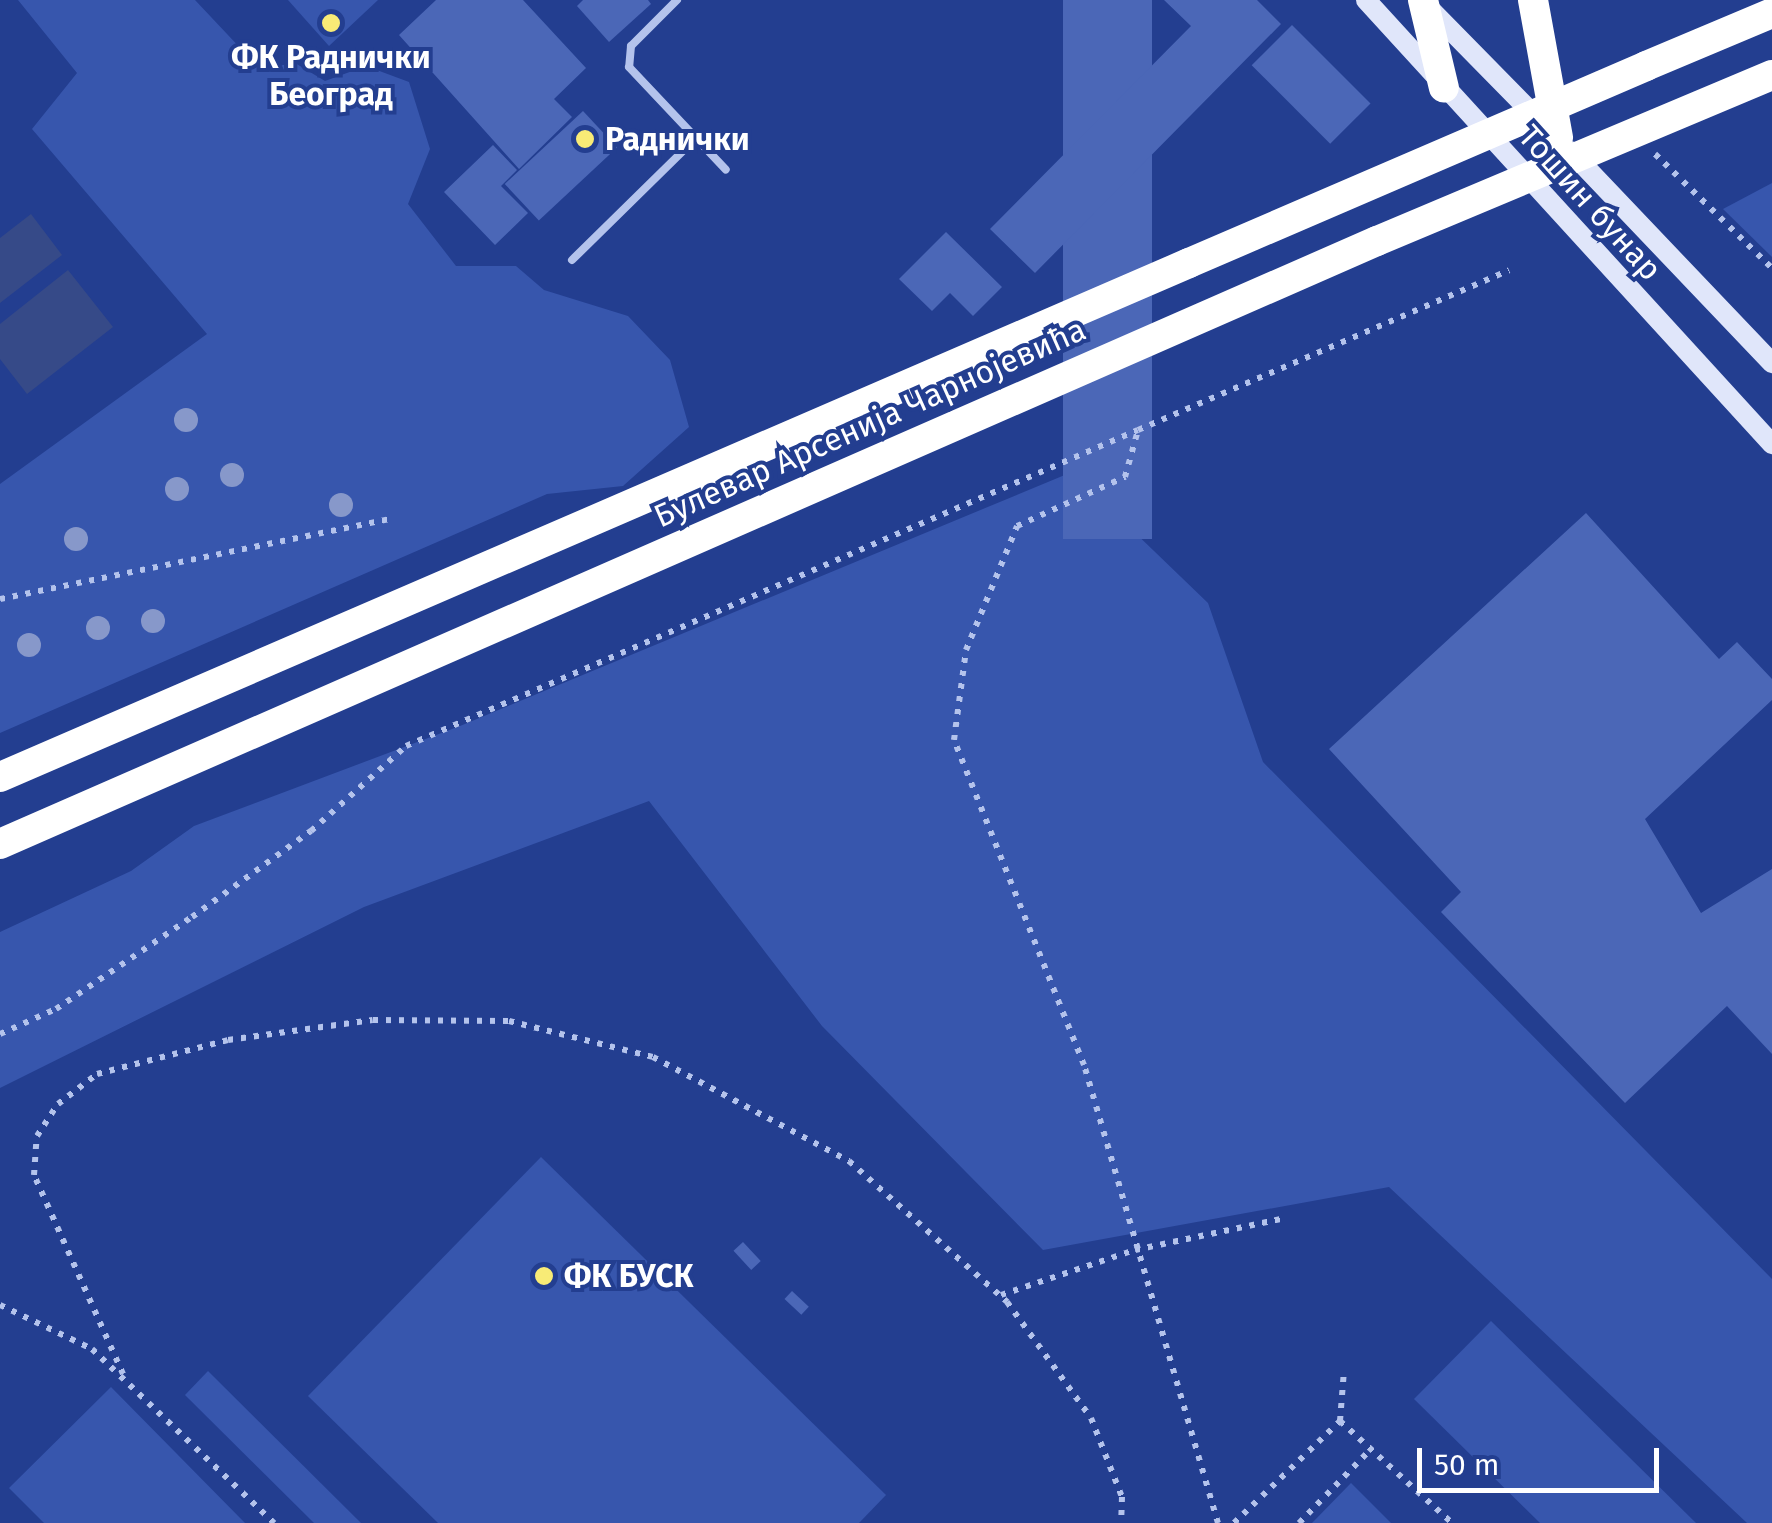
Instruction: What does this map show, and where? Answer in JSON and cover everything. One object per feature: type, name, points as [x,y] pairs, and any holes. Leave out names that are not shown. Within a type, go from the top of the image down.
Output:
[{"type":"highway","points":[[1422,0],[1444,88]]},
{"type":"highway","points":[[1532,0],[1558,138]]},
{"type":"highway","name":"Булевар Арсенија Чарнојевића","points":[[0,777],[575,524],[1772,13]]},
{"type":"highway","name":"Булевар Арсенија Чарнојевића","points":[[0,844],[1772,75]]},
{"type":"main road","name":"Тошин бунар","points":[[1366,0],[1772,444]]},
{"type":"main road","name":"Тошин бунар","points":[[1422,0],[1772,363]]},
{"type":"lane","points":[[677,0],[631,46],[629,67],[726,170]]},
{"type":"lane","points":[[572,260],[695,139]]},
{"type":"path","points":[[0,1034],[56,1009],[222,896],[406,746],[1509,270]]},
{"type":"path","points":[[1138,430],[1125,477],[1017,526],[966,650],[954,740],[1046,957],[1218,1523]]},
{"type":"path","points":[[0,599],[394,518]]},
{"type":"path","points":[[123,1374],[34,1175],[37,1136],[58,1104],[97,1074],[173,1052],[372,1020],[509,1021],[652,1057],[849,1161],[1000,1295],[1091,1418],[1122,1497],[1121,1523]]},
{"type":"path","points":[[1000,1295],[1135,1250],[1280,1219]]},
{"type":"path","points":[[0,1305],[123,1374],[274,1523]]},
{"type":"path","points":[[1234,1523],[1340,1421],[1344,1370]]},
{"type":"path","points":[[1340,1421],[1452,1523]]},
{"type":"path","points":[[1299,1523],[1371,1450]]},
{"type":"shaded area","points":[[18,0],[195,0],[260,69],[295,63],[325,81],[366,66],[409,82],[430,149],[408,204],[456,266],[516,266],[544,290],[628,316],[670,360],[689,427],[623,486],[547,494],[0,733],[0,484],[207,334],[32,129],[77,73]]},
{"type":"shaded area","name":"ФК Раднички Београд","points":[[288,0],[378,0],[329,46]]},
{"type":"shaded area","points":[[1772,183],[1772,257],[1723,209]]},
{"type":"shaded area","points":[[31,214],[62,255],[0,303],[0,238]]},
{"type":"shaded area","points":[[68,270],[113,327],[27,394],[0,359],[0,324]]},
{"type":"shaded area","points":[[1072,472],[1208,603],[1263,762],[1772,1279],[1772,1523],[1747,1523],[1389,1187],[1043,1250],[822,1026],[649,801],[364,907],[0,1088],[0,932],[131,871],[194,826],[460,726]]},
{"type":"shaded area","name":"ФК БУСК","points":[[541,1157],[886,1495],[859,1523],[438,1523],[308,1396]]},
{"type":"shaded area","points":[[1491,1321],[1696,1523],[1540,1523],[1414,1399]]},
{"type":"shaded area","points":[[208,1371],[361,1523],[314,1523],[185,1395]]},
{"type":"shaded area","points":[[111,1387],[245,1523],[44,1523],[9,1488]]},
{"type":"shaded area","points":[[1351,1483],[1391,1523],[1312,1523]]},
{"type":"building","points":[[436,0],[523,0],[586,68],[554,99],[572,117],[519,169],[399,35]]},
{"type":"building","points":[[583,0],[648,0],[651,4],[609,42],[577,6]]},
{"type":"building","points":[[1063,0],[1152,0],[1152,539],[1063,539]]},
{"type":"building","points":[[1164,0],[1257,0],[1281,24],[1035,273],[990,229],[1191,26]]},
{"type":"building","points":[[1292,25],[1370,103],[1330,144],[1252,65]]},
{"type":"building","points":[[583,111],[617,148],[539,221],[505,184]]},
{"type":"building","points":[[493,145],[517,170],[501,186],[528,213],[495,245],[444,192]]},
{"type":"building","points":[[946,232],[1002,287],[973,316],[950,293],[932,311],[899,279]]},
{"type":"building","points":[[1586,513],[1719,659],[1737,642],[1772,679],[1772,700],[1645,819],[1701,913],[1772,869],[1772,1054],[1727,1006],[1625,1103],[1441,912],[1461,892],[1329,749]]},
{"type":"building","points":[[743,1242],[761,1261],[751,1270],[733,1251]]},
{"type":"building","points":[[792,1291],[809,1307],[801,1315],[784,1299]]},
{"type":"place","name":"ФК Раднички Београд","points":[[331,23]]},
{"type":"place","name":"Раднички","points":[[585,139]]},
{"type":"place","name":"ФК БУСК","points":[[544,1276]]}]
